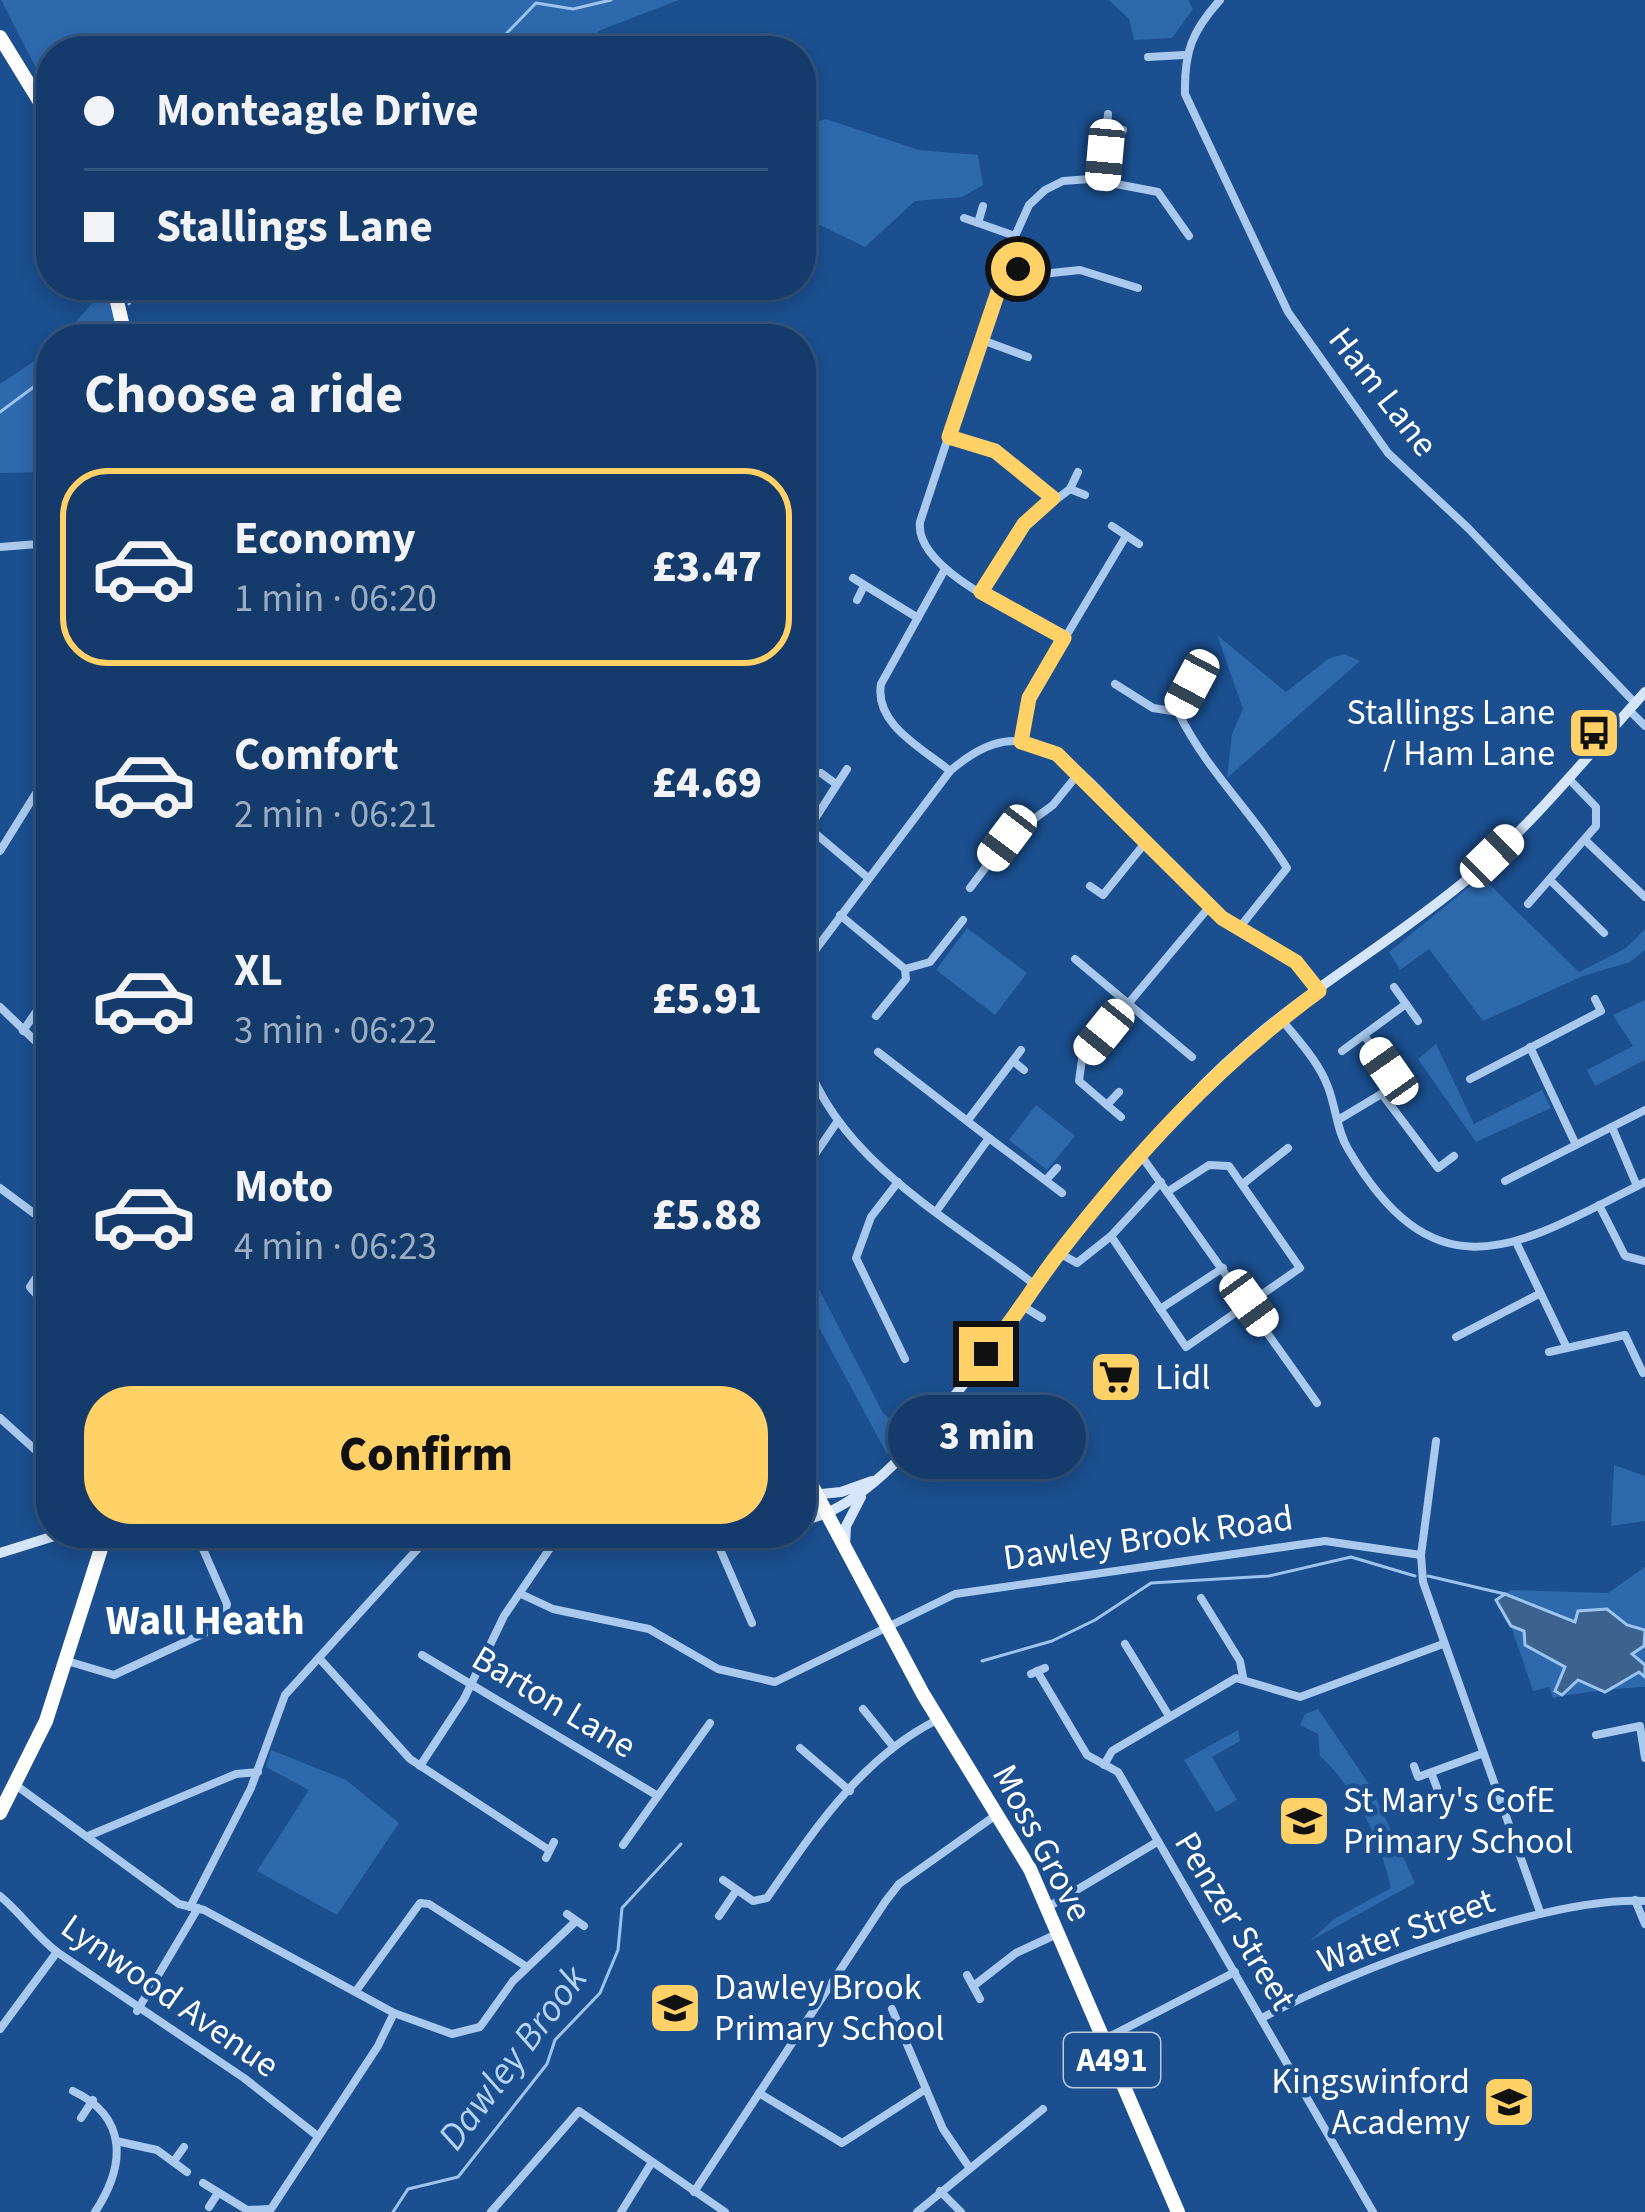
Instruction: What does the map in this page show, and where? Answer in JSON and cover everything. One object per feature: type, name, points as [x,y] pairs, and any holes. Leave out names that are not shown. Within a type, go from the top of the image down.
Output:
[{"type":"highway","points":[[0,37],[36,96]]},
{"type":"highway","name":"A491","points":[[816,1491],[828,1514]]},
{"type":"highway","name":"Moss Grove","points":[[828,1514],[938,1719],[1048,1907],[1178,2212]]},
{"type":"highway","points":[[0,1813],[17,1786],[67,1661],[101,1548]]},
{"type":"main road","points":[[816,1517],[862,1494],[880,1478],[1140,1154],[1211,1077],[1469,878],[1645,692]]},
{"type":"main road","points":[[819,1496],[880,1478]]},
{"type":"main road","points":[[845,1546],[846,1526],[862,1494]]},
{"type":"main road","points":[[0,1552],[36,1541]]},
{"type":"street","points":[[1148,57],[1184,55],[1198,24],[1220,0]]},
{"type":"street","name":"Ham Lane","points":[[1184,55],[1185,94],[1273,284],[1324,365],[1390,457],[1468,528],[1632,706],[1645,726]]},
{"type":"street","points":[[1103,181],[1108,114]]},
{"type":"street","points":[[1107,128],[1124,130]]},
{"type":"street","points":[[1064,638],[945,569],[926,552],[919,528],[1029,205],[1053,184],[1103,181],[1158,193],[1189,236]]},
{"type":"street","points":[[978,223],[983,206]]},
{"type":"street","points":[[964,218],[1015,236]]},
{"type":"street","points":[[1007,265],[1032,275],[1080,270],[1138,288]]},
{"type":"street","points":[[982,340],[1028,358]]},
{"type":"street","points":[[949,437],[995,451],[1053,498]]},
{"type":"street","points":[[981,592],[1024,524],[1070,489],[1078,472]]},
{"type":"street","points":[[1070,489],[1084,495]]},
{"type":"street","points":[[1112,526],[1139,544]]},
{"type":"street","points":[[1021,742],[1029,698],[1126,536]]},
{"type":"street","points":[[0,547],[36,544]]},
{"type":"street","points":[[945,569],[881,684],[879,698],[886,718],[950,771]]},
{"type":"street","points":[[853,578],[918,619]]},
{"type":"street","points":[[857,600],[864,586]]},
{"type":"street","points":[[1115,684],[1153,709],[1178,712]]},
{"type":"street","points":[[1178,712],[1192,684]]},
{"type":"street","points":[[1178,712],[1219,780],[1257,820],[1286,868],[1240,927]]},
{"type":"street","points":[[816,949],[950,771],[975,750],[1021,742],[1057,754],[1210,906],[1296,962],[1319,991]]},
{"type":"street","points":[[816,813],[847,769]]},
{"type":"street","points":[[821,773],[836,784]]},
{"type":"street","points":[[970,888],[1007,838],[1053,805],[1078,773]]},
{"type":"street","points":[[1528,904],[1587,842],[1596,826],[1596,807],[1567,777]]},
{"type":"street","points":[[0,851],[36,793]]},
{"type":"street","points":[[816,838],[867,877]]},
{"type":"street","points":[[1587,842],[1645,897]]},
{"type":"street","points":[[1090,886],[1102,895],[1145,843]]},
{"type":"street","points":[[1551,881],[1604,933]]},
{"type":"street","points":[[1121,1117],[1085,1090],[1079,1066],[1210,906]]},
{"type":"street","points":[[840,915],[905,969],[906,979],[876,1016]]},
{"type":"street","points":[[905,969],[930,962],[963,920]]},
{"type":"street","points":[[1075,959],[1192,1057]]},
{"type":"street","points":[[1394,987],[1418,1021]]},
{"type":"street","points":[[1470,1079],[1601,1012],[1595,999]]},
{"type":"street","points":[[1342,1051],[1406,1004]]},
{"type":"street","points":[[0,1007],[36,1043]]},
{"type":"street","points":[[22,1031],[36,1011]]},
{"type":"street","points":[[1281,1019],[1316,1064],[1347,1147],[1391,1212],[1448,1244],[1516,1244],[1641,1184],[1612,1127]]},
{"type":"street","points":[[1338,1120],[1390,1085],[1389,1071],[1364,1035]]},
{"type":"street","points":[[1530,1047],[1576,1145]]},
{"type":"street","points":[[968,1120],[1022,1050]]},
{"type":"street","points":[[878,1052],[1062,1193]]},
{"type":"street","points":[[1013,1061],[1024,1070]]},
{"type":"street","points":[[883,1076],[891,1063]]},
{"type":"street","points":[[816,1083],[838,1121],[898,1182],[1035,1285]]},
{"type":"street","points":[[1107,1106],[1119,1093]]},
{"type":"street","points":[[1382,1094],[1438,1168],[1454,1156]]},
{"type":"street","points":[[1505,1181],[1645,1110]]},
{"type":"street","points":[[816,1153],[838,1121]]},
{"type":"street","points":[[938,1209],[989,1138]]},
{"type":"street","points":[[1244,1183],[1288,1148]]},
{"type":"street","points":[[1140,1154],[1317,1403]]},
{"type":"street","points":[[1111,1236],[1186,1347],[1300,1268],[1229,1166],[1215,1163],[1167,1192]]},
{"type":"street","points":[[1046,1180],[1058,1168]]},
{"type":"street","points":[[898,1182],[865,1228],[856,1258],[904,1359]]},
{"type":"street","points":[[1060,1253],[1077,1263],[1111,1236],[1161,1182]]},
{"type":"street","points":[[0,1188],[36,1215]]},
{"type":"street","points":[[1599,1205],[1625,1256],[1645,1261]]},
{"type":"street","points":[[1516,1244],[1567,1348]]},
{"type":"street","points":[[1160,1309],[1223,1268]]},
{"type":"street","points":[[1456,1337],[1539,1294]]},
{"type":"street","points":[[1021,1305],[1042,1318]]},
{"type":"street","points":[[1549,1352],[1625,1335],[1643,1373]]},
{"type":"street","points":[[2,1424],[36,1452]]},
{"type":"street","points":[[1436,1441],[1421,1555],[1423,1582],[1540,1912]]},
{"type":"street","name":"Dawley Brook Road","points":[[521,1594],[553,1609],[649,1628],[718,1669],[776,1682],[955,1594],[1324,1541],[1421,1555]]},
{"type":"street","points":[[67,1661],[114,1675],[222,1625],[227,1604],[203,1548]]},
{"type":"street","points":[[137,2011],[194,1907],[258,1772],[285,1695],[418,1548]]},
{"type":"street","points":[[420,1766],[472,1685],[489,1645],[548,1548]]},
{"type":"street","points":[[719,1548],[752,1624]]},
{"type":"street","points":[[1201,1598],[1240,1661],[1244,1677]]},
{"type":"street","points":[[1209,1611],[1222,1603]]},
{"type":"street","points":[[734,1618],[747,1610]]},
{"type":"street","points":[[1125,1644],[1169,1716]]},
{"type":"street","points":[[1104,1765],[1112,1751],[1244,1677],[1285,1694],[1315,1695],[1443,1644]]},
{"type":"street","name":"Barton Lane","points":[[422,1654],[658,1796]]},
{"type":"street","points":[[319,1658],[355,1692],[393,1744],[550,1850]]},
{"type":"street","name":"Penzer Street","points":[[1037,1671],[1088,1755],[1118,1772],[1373,2212]]},
{"type":"street","points":[[863,1709],[893,1746]]},
{"type":"street","points":[[723,1880],[753,1901],[767,1898],[810,1833],[850,1791],[893,1746],[938,1719]]},
{"type":"street","name":"Barton Lane","points":[[623,1845],[710,1723]]},
{"type":"street","points":[[1595,1735],[1640,1726],[1645,1758]]},
{"type":"street","points":[[800,1748],[850,1791]]},
{"type":"street","points":[[1414,1766],[1418,1777],[1432,1775],[1481,1754]]},
{"type":"street","points":[[88,1836],[236,1774],[258,1772]]},
{"type":"street","points":[[1432,1775],[1437,1789]]},
{"type":"street","points":[[17,1786],[168,1897],[394,2013],[452,2034],[472,2031],[526,1967],[575,1921]]},
{"type":"street","points":[[694,2192],[899,1884],[996,1815]]},
{"type":"street","points":[[1048,1907],[1157,1842]]},
{"type":"street","points":[[718,1916],[736,1891]]},
{"type":"street","name":"Lynwood Avenue","points":[[0,1896],[19,1912],[28,1929],[57,1952],[137,2011],[224,2064],[315,2134]]},
{"type":"street","points":[[1640,1900],[1645,1924]]},
{"type":"street","name":"Water Street","points":[[1262,2018],[1318,1990],[1540,1912],[1640,1900]]},
{"type":"street","points":[[356,1991],[419,1903],[429,1904],[526,1967]]},
{"type":"street","points":[[976,1984],[1016,1952],[1059,1934]]},
{"type":"street","points":[[0,2029],[57,1952]]},
{"type":"street","points":[[1103,2040],[1234,1972]]},
{"type":"street","points":[[967,1975],[976,1984],[980,2000]]},
{"type":"street","points":[[892,2009],[926,2090],[969,2168]]},
{"type":"street","points":[[203,2183],[247,2210],[270,2210],[315,2134],[378,2046],[394,2013]]},
{"type":"street","points":[[759,2093],[842,2143],[926,2090]]},
{"type":"street","points":[[73,2091],[93,2100],[112,2123],[116,2141],[116,2162],[95,2212]]},
{"type":"street","points":[[80,2118],[93,2100]]},
{"type":"street","points":[[917,2212],[1042,2109]]},
{"type":"street","points":[[491,2212],[579,2111],[725,2212]]},
{"type":"street","points":[[116,2141],[139,2143],[188,2172]]},
{"type":"street","points":[[174,2161],[184,2147]]},
{"type":"street","points":[[621,2212],[652,2162]]},
{"type":"street","points":[[940,2192],[961,2212]]},
{"type":"street","points":[[208,2207],[218,2193]]},
{"type":"shaded area","points":[[1,0],[679,0],[592,36],[36,36],[36,68]]},
{"type":"shaded area","points":[[1109,0],[1188,0],[1193,9],[1172,38],[1134,40],[1129,19]]},
{"type":"shaded area","points":[[826,119],[919,150],[978,155],[983,185],[962,197],[915,201],[865,247],[816,223],[816,122]]},
{"type":"shaded area","points":[[95,300],[111,300],[116,324],[74,324]]},
{"type":"shaded area","points":[[36,360],[36,472],[0,473],[0,384]]},
{"type":"shaded area","points":[[1217,635],[1286,692],[1328,659],[1344,654],[1360,661],[1227,778],[1232,734],[1243,709]]},
{"type":"shaded area","points":[[1491,869],[1487,882],[1579,972],[1626,948],[1645,929],[1645,950],[1630,962],[1583,976],[1483,1021],[1429,949],[1400,970],[1389,952]]},
{"type":"shaded area","points":[[967,928],[1027,973],[995,1015],[936,970]]},
{"type":"shaded area","points":[[1645,1000],[1645,1060],[1595,1086],[1587,1070],[1633,1046],[1613,1015]]},
{"type":"shaded area","points":[[1436,1044],[1474,1124],[1542,1090],[1551,1108],[1476,1142],[1418,1059]]},
{"type":"shaded area","points":[[1036,1105],[1075,1136],[1047,1170],[1009,1140]]},
{"type":"shaded area","points":[[816,1283],[883,1413],[902,1430],[887,1454],[816,1322]]},
{"type":"shaded area","points":[[1614,1465],[1645,1476],[1645,1521],[1611,1526]]},
{"type":"shaded area","points":[[1645,1567],[1645,1687],[1553,1698],[1549,1687],[1533,1691],[1511,1626],[1496,1600],[1510,1590],[1608,1593]]},
{"type":"shaded area","points":[[1505,1594],[1575,1622],[1578,1611],[1607,1609],[1627,1625],[1645,1630],[1644,1646],[1632,1654],[1645,1665],[1645,1677],[1639,1672],[1605,1692],[1578,1680],[1562,1695],[1555,1691],[1565,1667],[1525,1645],[1524,1631],[1511,1626],[1496,1600]]},
{"type":"shaded area","points":[[1318,1709],[1371,1787],[1415,1883],[1310,1941],[1334,1919],[1391,1888],[1365,1816],[1320,1756],[1318,1734],[1300,1725],[1305,1714]]},
{"type":"shaded area","points":[[1238,1730],[1240,1741],[1212,1757],[1237,1800],[1216,1812],[1184,1760]]},
{"type":"shaded area","points":[[271,1750],[346,1780],[399,1823],[337,1915],[257,1871],[309,1790],[266,1767]]},
{"type":"waterway","points":[[504,36],[536,3],[573,9],[611,0]]},
{"type":"waterway","points":[[129,304],[132,300]]},
{"type":"waterway","points":[[0,412],[36,385]]},
{"type":"waterway","name":"Dawley Brook","points":[[982,1661],[1052,1641],[1095,1620],[1151,1583],[1269,1576],[1351,1557],[1415,1576]]},
{"type":"waterway","name":"Dawley Brook","points":[[1428,1576],[1505,1594]]},
{"type":"waterway","name":"Dawley Brook","points":[[393,2212],[408,2189],[458,2177],[547,2064],[555,2040],[600,1993],[618,1950],[622,1908],[681,1844]]},
{"type":"place","name":"Stallings Lane / Ham Lane","points":[[1594,733]]},
{"type":"place","name":"Lidl","points":[[1116,1377]]},
{"type":"place","name":"St Mary's CofE Primary School","points":[[1304,1821]]},
{"type":"place","name":"Dawley Brook Primary School","points":[[675,2008]]},
{"type":"place","name":"Kingswinford Academy","points":[[1509,2102]]},
{"type":"district","name":"Wall Heath","points":[[205,1621]]},
{"type":"route","points":[[986,1354],[1035,1285],[1168,1121],[1247,1043],[1319,991],[1296,962],[1222,918],[1057,754],[1021,742],[1029,698],[1064,638],[981,592],[1024,524],[1053,498],[995,451],[949,437],[1007,265],[1018,269]]}]
